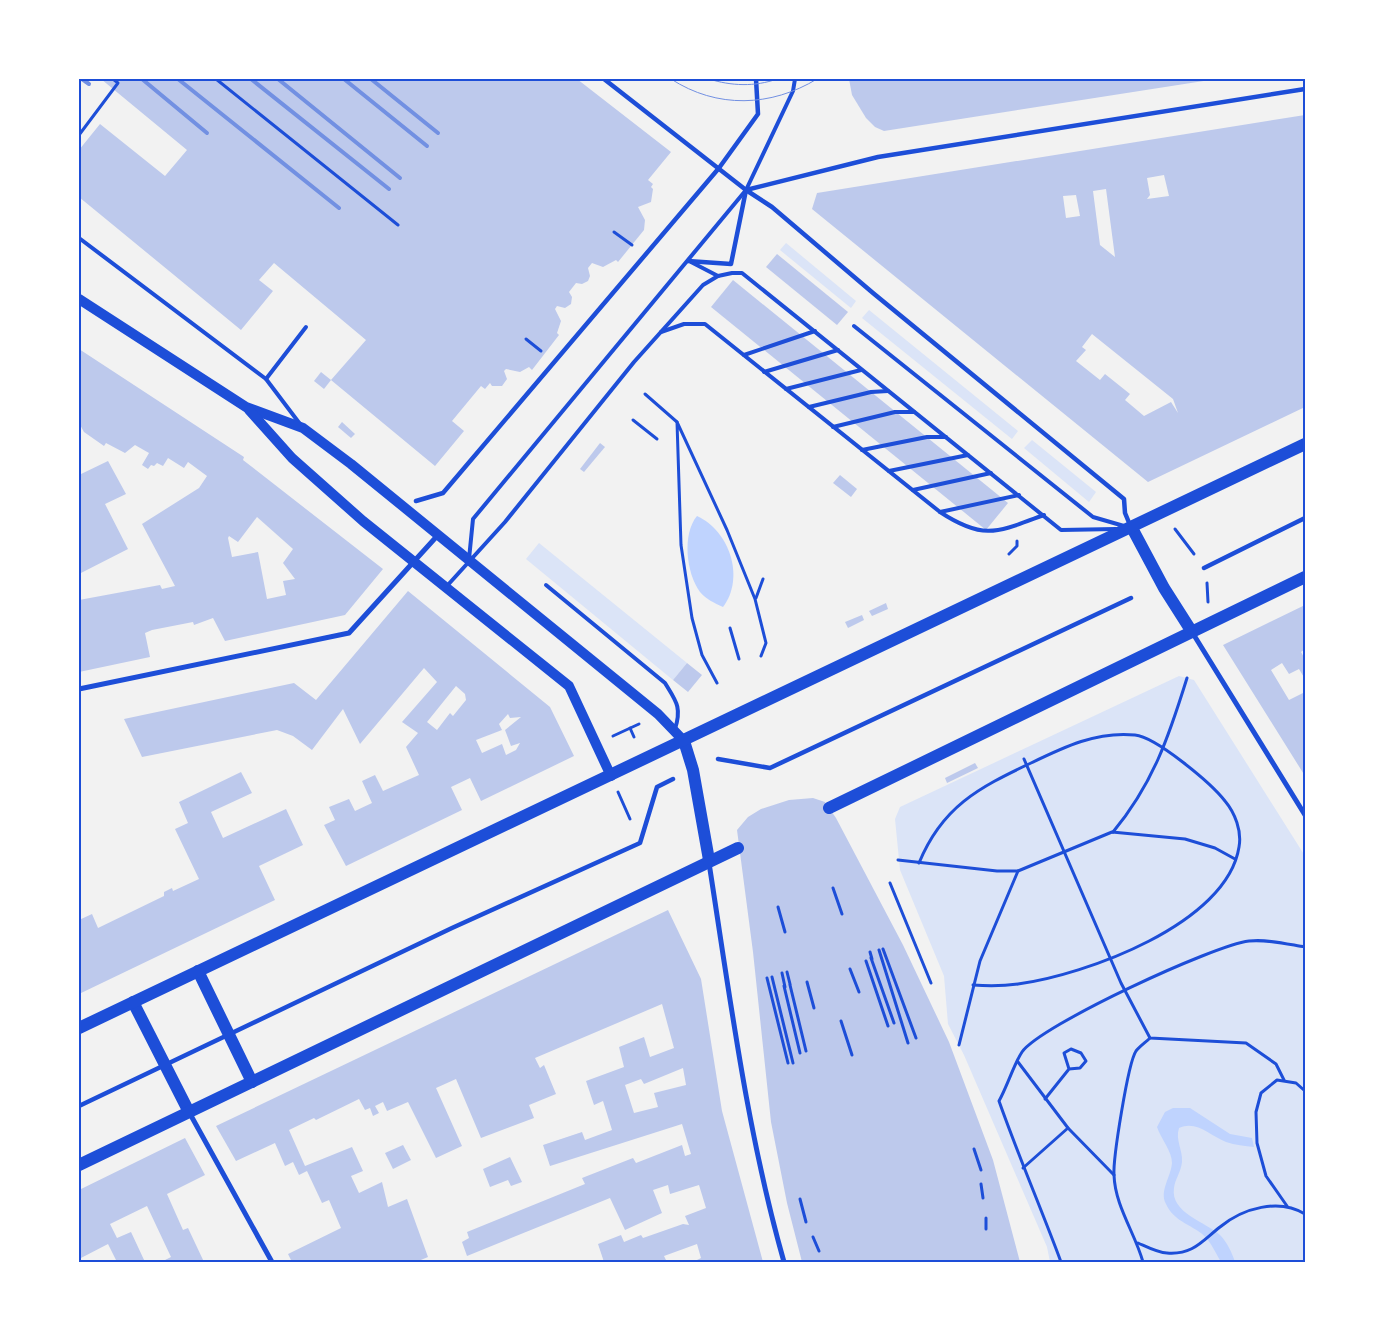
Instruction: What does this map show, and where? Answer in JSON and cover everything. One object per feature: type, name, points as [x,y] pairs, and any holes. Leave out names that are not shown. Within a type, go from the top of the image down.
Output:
[{"type":"main road","points":[[79,298],[246,407],[303,428],[438,535],[675,729],[684,741],[694,770],[709,860]]},
{"type":"main road","points":[[246,407],[292,458],[414,563],[569,686],[611,776]]},
{"type":"main road","points":[[79,1028],[1305,444]]},
{"type":"main road","points":[[1132,528],[1164,588],[1192,632]]},
{"type":"main road","points":[[829,808],[1305,576]]},
{"type":"main road","points":[[79,1165],[709,860],[738,848]]},
{"type":"main road","points":[[198,971],[252,1082]]},
{"type":"main road","points":[[133,1002],[189,1112]]},
{"type":"street","points":[[604,79],[746,190],[772,207],[873,293],[1124,499],[1125,513],[1132,528]]},
{"type":"street","points":[[416,500],[443,493],[719,168],[758,114],[756,79]]},
{"type":"street","points":[[746,190],[878,158],[1305,89]]},
{"type":"street","points":[[688,261],[731,264],[746,190]]},
{"type":"street","points":[[1204,568],[1305,518]]},
{"type":"street","points":[[79,689],[349,633],[438,535]]},
{"type":"street","points":[[718,759],[770,768],[1131,598]]},
{"type":"street","points":[[1192,632],[1305,815]]},
{"type":"street","points":[[79,1106],[452,928],[640,843],[656,787],[673,779]]},
{"type":"street","points":[[709,860],[722,957],[754,1143],[784,1262]]},
{"type":"street","points":[[189,1112],[272,1262]]},
{"type":"lane","points":[[468,561],[473,519],[746,190],[793,91],[795,79]]},
{"type":"lane","points":[[79,238],[266,379],[303,428]]},
{"type":"lane","points":[[688,261],[718,276]]},
{"type":"lane","points":[[446,587],[511,515],[660,332],[702,285],[718,276],[732,273],[742,273],[1062,530],[1132,528]]},
{"type":"lane","points":[[660,332],[684,324],[705,324],[889,472],[940,512],[962,526],[980,532],[1001,530],[1044,515]]},
{"type":"lane","points":[[854,326],[1093,517],[1132,528]]},
{"type":"lane","points":[[266,379],[306,327]]},
{"type":"lane","points":[[744,355],[815,332]]},
{"type":"lane","points":[[764,372],[838,350]]},
{"type":"lane","points":[[786,389],[862,370]]},
{"type":"lane","points":[[809,407],[871,392],[888,390]]},
{"type":"lane","points":[[834,427],[895,412],[914,412]]},
{"type":"lane","points":[[862,450],[927,437],[946,437]]},
{"type":"lane","points":[[889,472],[968,455]]},
{"type":"lane","points":[[912,490],[991,473]]},
{"type":"lane","points":[[940,512],[1019,495]]},
{"type":"lane","points":[[546,585],[665,683],[678,704],[678,718],[675,729]]},
{"type":"path","points":[[79,135],[118,83],[113,79]]},
{"type":"path","points":[[216,79],[398,225]]},
{"type":"path","points":[[645,394],[677,422],[727,530],[756,599],[766,643],[761,656]]},
{"type":"path","points":[[633,420],[657,439]]},
{"type":"path","points":[[677,422],[681,545],[692,618],[699,646],[717,683]]},
{"type":"path","points":[[1175,529],[1204,568]]},
{"type":"path","points":[[1207,578],[1208,605]]},
{"type":"path","points":[[756,599],[763,579]]},
{"type":"path","points":[[730,628],[739,659]]},
{"type":"path","points":[[1112,832],[1147,785],[1164,748],[1187,678]]},
{"type":"path","points":[[608,738],[640,724]]},
{"type":"path","points":[[630,728],[634,737]]},
{"type":"path","points":[[919,863],[928,840],[956,807],[1000,777],[1067,745],[1106,735],[1137,735],[1151,739],[1212,787],[1226,801],[1238,825],[1239,846],[1235,859],[1220,885],[1204,903],[1175,926],[1111,959],[1036,981],[995,986],[973,985]]},
{"type":"path","points":[[1024,759],[1111,959],[1150,1038]]},
{"type":"path","points":[[611,776],[640,843]]},
{"type":"path","points":[[898,860],[997,871],[1018,871],[1112,832],[1186,839],[1215,848],[1235,859]]},
{"type":"path","points":[[959,1044],[980,961],[1018,871]]},
{"type":"path","points":[[890,883],[931,983]]},
{"type":"path","points":[[833,888],[842,914]]},
{"type":"path","points":[[778,907],[785,932]]},
{"type":"path","points":[[1061,1262],[1040,1206],[1023,1168],[1000,1101],[1021,1053],[1039,1036],[1126,991],[1216,951],[1248,942],[1278,942],[1305,947]]},
{"type":"path","points":[[883,949],[916,1038]]},
{"type":"path","points":[[879,950],[908,1043]]},
{"type":"path","points":[[870,952],[889,1009]]},
{"type":"path","points":[[864,954],[883,1011]]},
{"type":"path","points":[[871,958],[894,1023]]},
{"type":"path","points":[[866,961],[888,1026]]},
{"type":"path","points":[[850,969],[859,992]]},
{"type":"path","points":[[787,972],[803,1036]]},
{"type":"path","points":[[782,973],[797,1038]]},
{"type":"path","points":[[772,977],[793,1063]]},
{"type":"path","points":[[767,978],[788,1063]]},
{"type":"path","points":[[807,982],[814,1008]]},
{"type":"path","points":[[790,984],[806,1051]]},
{"type":"path","points":[[784,986],[800,1053]]},
{"type":"path","points":[[841,1021],[852,1055]]},
{"type":"path","points":[[1143,1262],[1138,1243],[1123,1214],[1114,1176],[1126,1088],[1135,1052],[1150,1038],[1246,1043],[1276,1064],[1284,1080]]},
{"type":"path","points":[[1046,1099],[1069,1069],[1080,1068],[1086,1061],[1081,1053],[1071,1049],[1064,1053],[1069,1069]]},
{"type":"path","points":[[1018,1062],[1068,1128],[1114,1176]]},
{"type":"path","points":[[1287,1207],[1266,1176],[1257,1143],[1256,1112],[1261,1094],[1277,1080],[1296,1083],[1305,1091]]},
{"type":"path","points":[[1023,1168],[1068,1128]]},
{"type":"path","points":[[974,1149],[981,1170]]},
{"type":"path","points":[[981,1184],[984,1198]]},
{"type":"path","points":[[800,1199],[806,1222]]},
{"type":"path","points":[[1138,1243],[1167,1253],[1186,1251],[1202,1245],[1220,1226],[1248,1211],[1272,1205],[1294,1208],[1305,1214]]},
{"type":"path","points":[[986,1218],[986,1229]]},
{"type":"path","points":[[813,1238],[819,1251]]},
{"type":"shaded area","points":[[786,243],[856,301],[851,308],[780,250]]},
{"type":"shaded area","points":[[869,310],[1018,431],[1012,439],[862,318]]},
{"type":"shaded area","points":[[1032,440],[1096,492],[1089,502],[1024,448]]},
{"type":"shaded area","points":[[539,543],[687,663],[673,680],[526,559]]},
{"type":"shaded area","points":[[1179,676],[1194,680],[1305,856],[1305,1262],[1050,1262],[1047,1247],[964,1055],[948,1024],[944,976],[900,870],[895,819],[900,807]]},
{"type":"water","points":[[697,516],[718,532],[731,556],[733,583],[730,595],[723,607],[710,601],[700,592],[692,575],[689,564],[688,543],[692,524]]},
{"type":"water","points":[[1173,1108],[1190,1108],[1230,1134],[1252,1138],[1254,1147],[1226,1142],[1198,1127],[1186,1126],[1179,1128],[1178,1132],[1182,1162],[1174,1188],[1174,1197],[1190,1216],[1220,1235],[1229,1248],[1235,1262],[1221,1262],[1205,1237],[1176,1217],[1166,1204],[1164,1194],[1172,1158],[1157,1127],[1165,1112]]},
{"type":"building","points":[[101,79],[577,79],[671,152],[648,180],[653,184],[651,187],[653,189],[651,202],[638,207],[645,220],[644,230],[618,262],[616,260],[603,267],[592,263],[588,268],[590,276],[588,281],[582,284],[576,283],[569,292],[572,297],[571,304],[565,308],[557,306],[555,309],[561,321],[557,333],[559,335],[532,370],[529,367],[520,372],[506,369],[504,371],[507,379],[502,386],[492,386],[490,383],[485,389],[481,386],[452,421],[464,431],[435,466],[331,380],[366,340],[274,263],[259,280],[273,291],[241,330],[79,197],[79,150],[100,124],[165,176],[187,150]]},
{"type":"building","points":[[849,79],[1210,80],[884,131],[875,127],[866,118],[852,95]]},
{"type":"building","points":[[1305,115],[1305,407],[1148,482],[812,209],[817,193]],"holes":[[[1164,175],[1169,196],[1147,199],[1150,195],[1147,178]],[[1106,189],[1115,257],[1100,245],[1093,191]],[[1076,195],[1080,216],[1066,218],[1063,196]],[[1092,334],[1173,399],[1178,413],[1171,402],[1144,416],[1125,400],[1130,394],[1105,374],[1100,380],[1076,361],[1086,350],[1082,347]]]},
{"type":"building","points":[[777,254],[848,312],[837,325],[766,267]]},
{"type":"building","points":[[733,280],[1008,503],[986,530],[711,307]]},
{"type":"building","points":[[79,349],[244,457],[243,460],[383,569],[345,615],[225,641],[213,618],[194,625],[193,622],[152,630],[145,633],[150,657],[79,672],[79,600],[160,585],[162,589],[175,586],[142,524],[199,488],[207,476],[188,462],[184,468],[168,458],[163,466],[157,463],[154,466],[151,465],[148,469],[142,465],[149,453],[135,445],[125,453],[106,443],[104,446],[84,432],[79,423]],"holes":[[[257,517],[293,549],[283,563],[295,579],[283,581],[286,595],[267,599],[258,552],[232,557],[228,538],[229,536],[238,542]]]},
{"type":"building","points":[[321,372],[331,380],[324,389],[314,381]]},
{"type":"building","points":[[342,422],[355,434],[351,438],[338,427]]},
{"type":"building","points":[[600,443],[605,447],[584,472],[580,469]]},
{"type":"building","points":[[108,461],[126,494],[105,504],[128,549],[79,574],[79,475]]},
{"type":"building","points":[[840,475],[857,489],[851,497],[833,483]]},
{"type":"building","points":[[408,591],[550,707],[574,756],[481,801],[470,778],[451,787],[462,810],[346,866],[324,825],[335,820],[329,807],[349,799],[355,811],[372,803],[362,781],[375,775],[383,791],[419,775],[406,747],[418,733],[402,722],[437,682],[424,668],[360,744],[343,709],[312,750],[293,736],[277,730],[142,757],[124,719],[294,683],[316,700]],"holes":[[[456,686],[465,694],[466,700],[453,716],[450,713],[437,730],[427,722]],[[508,714],[510,718],[521,717],[505,730],[511,746],[520,743],[516,750],[506,755],[502,744],[482,753],[476,740],[502,730],[499,724]]]},
{"type":"building","points":[[886,603],[888,609],[872,616],[869,611]]},
{"type":"building","points":[[1305,605],[1305,649],[1301,652],[1305,659],[1305,679],[1299,669],[1289,674],[1282,663],[1271,670],[1289,700],[1305,692],[1305,776],[1223,645]]},
{"type":"building","points":[[862,615],[864,620],[848,628],[845,622]]},
{"type":"building","points":[[687,663],[702,675],[688,692],[673,680]]},
{"type":"building","points":[[975,763],[978,768],[947,783],[945,778]]},
{"type":"building","points":[[241,772],[252,793],[211,812],[223,838],[286,809],[303,845],[259,866],[275,900],[79,994],[79,920],[92,914],[98,928],[164,896],[164,892],[172,888],[173,891],[199,879],[175,829],[188,823],[179,802]]},
{"type":"building","points":[[813,798],[825,802],[836,818],[903,945],[949,1042],[993,1160],[1020,1262],[802,1262],[787,1203],[771,1122],[753,952],[737,830],[748,817],[761,809],[789,800]]},
{"type":"building","points":[[668,910],[701,979],[722,1111],[763,1262],[697,1262],[701,1258],[697,1244],[664,1256],[667,1262],[604,1262],[598,1244],[621,1235],[624,1242],[641,1235],[643,1238],[683,1224],[689,1225],[685,1216],[706,1208],[699,1185],[670,1194],[668,1185],[653,1190],[662,1213],[625,1230],[610,1198],[467,1256],[462,1242],[469,1238],[467,1232],[585,1184],[582,1178],[633,1158],[636,1163],[682,1145],[685,1156],[691,1154],[682,1124],[550,1166],[543,1145],[582,1132],[585,1140],[612,1130],[603,1101],[594,1105],[586,1081],[624,1067],[619,1047],[644,1037],[650,1057],[674,1048],[662,1004],[535,1058],[540,1068],[544,1065],[556,1094],[529,1105],[534,1118],[481,1138],[456,1079],[436,1088],[462,1146],[436,1158],[408,1102],[387,1111],[383,1102],[375,1106],[379,1113],[373,1116],[370,1108],[365,1110],[359,1099],[316,1120],[314,1118],[289,1130],[305,1166],[352,1147],[363,1171],[351,1176],[359,1193],[382,1182],[388,1207],[407,1199],[428,1257],[416,1262],[357,1262],[356,1260],[350,1262],[292,1262],[288,1254],[341,1228],[329,1200],[322,1203],[307,1171],[299,1175],[293,1162],[285,1166],[275,1143],[236,1161],[216,1126]],"holes":[[[683,1068],[686,1085],[654,1093],[658,1107],[634,1113],[625,1085],[641,1079],[644,1084]]]},
{"type":"building","points":[[185,1138],[205,1175],[167,1194],[183,1230],[188,1228],[204,1262],[161,1262],[171,1257],[147,1206],[110,1224],[117,1238],[131,1232],[145,1262],[117,1262],[108,1244],[79,1259],[79,1190]]},
{"type":"building","points":[[403,1145],[411,1160],[393,1169],[385,1153]]},
{"type":"building","points":[[510,1157],[522,1182],[511,1186],[508,1180],[490,1187],[483,1169]]},
{"type":"tram line","points":[[671,79],[707,96],[725,100],[744,101],[781,95],[817,79]]},
{"type":"tram line","points":[[709,79],[743,85],[769,82],[777,79]]},
{"type":"railway","points":[[82,79],[89,84]]},
{"type":"railway","points":[[142,79],[207,133]]},
{"type":"railway","points":[[178,79],[339,208]]},
{"type":"railway","points":[[251,79],[389,189]]},
{"type":"railway","points":[[278,79],[400,178]]},
{"type":"railway","points":[[344,79],[427,146]]},
{"type":"railway","points":[[371,79],[438,133]]}]
